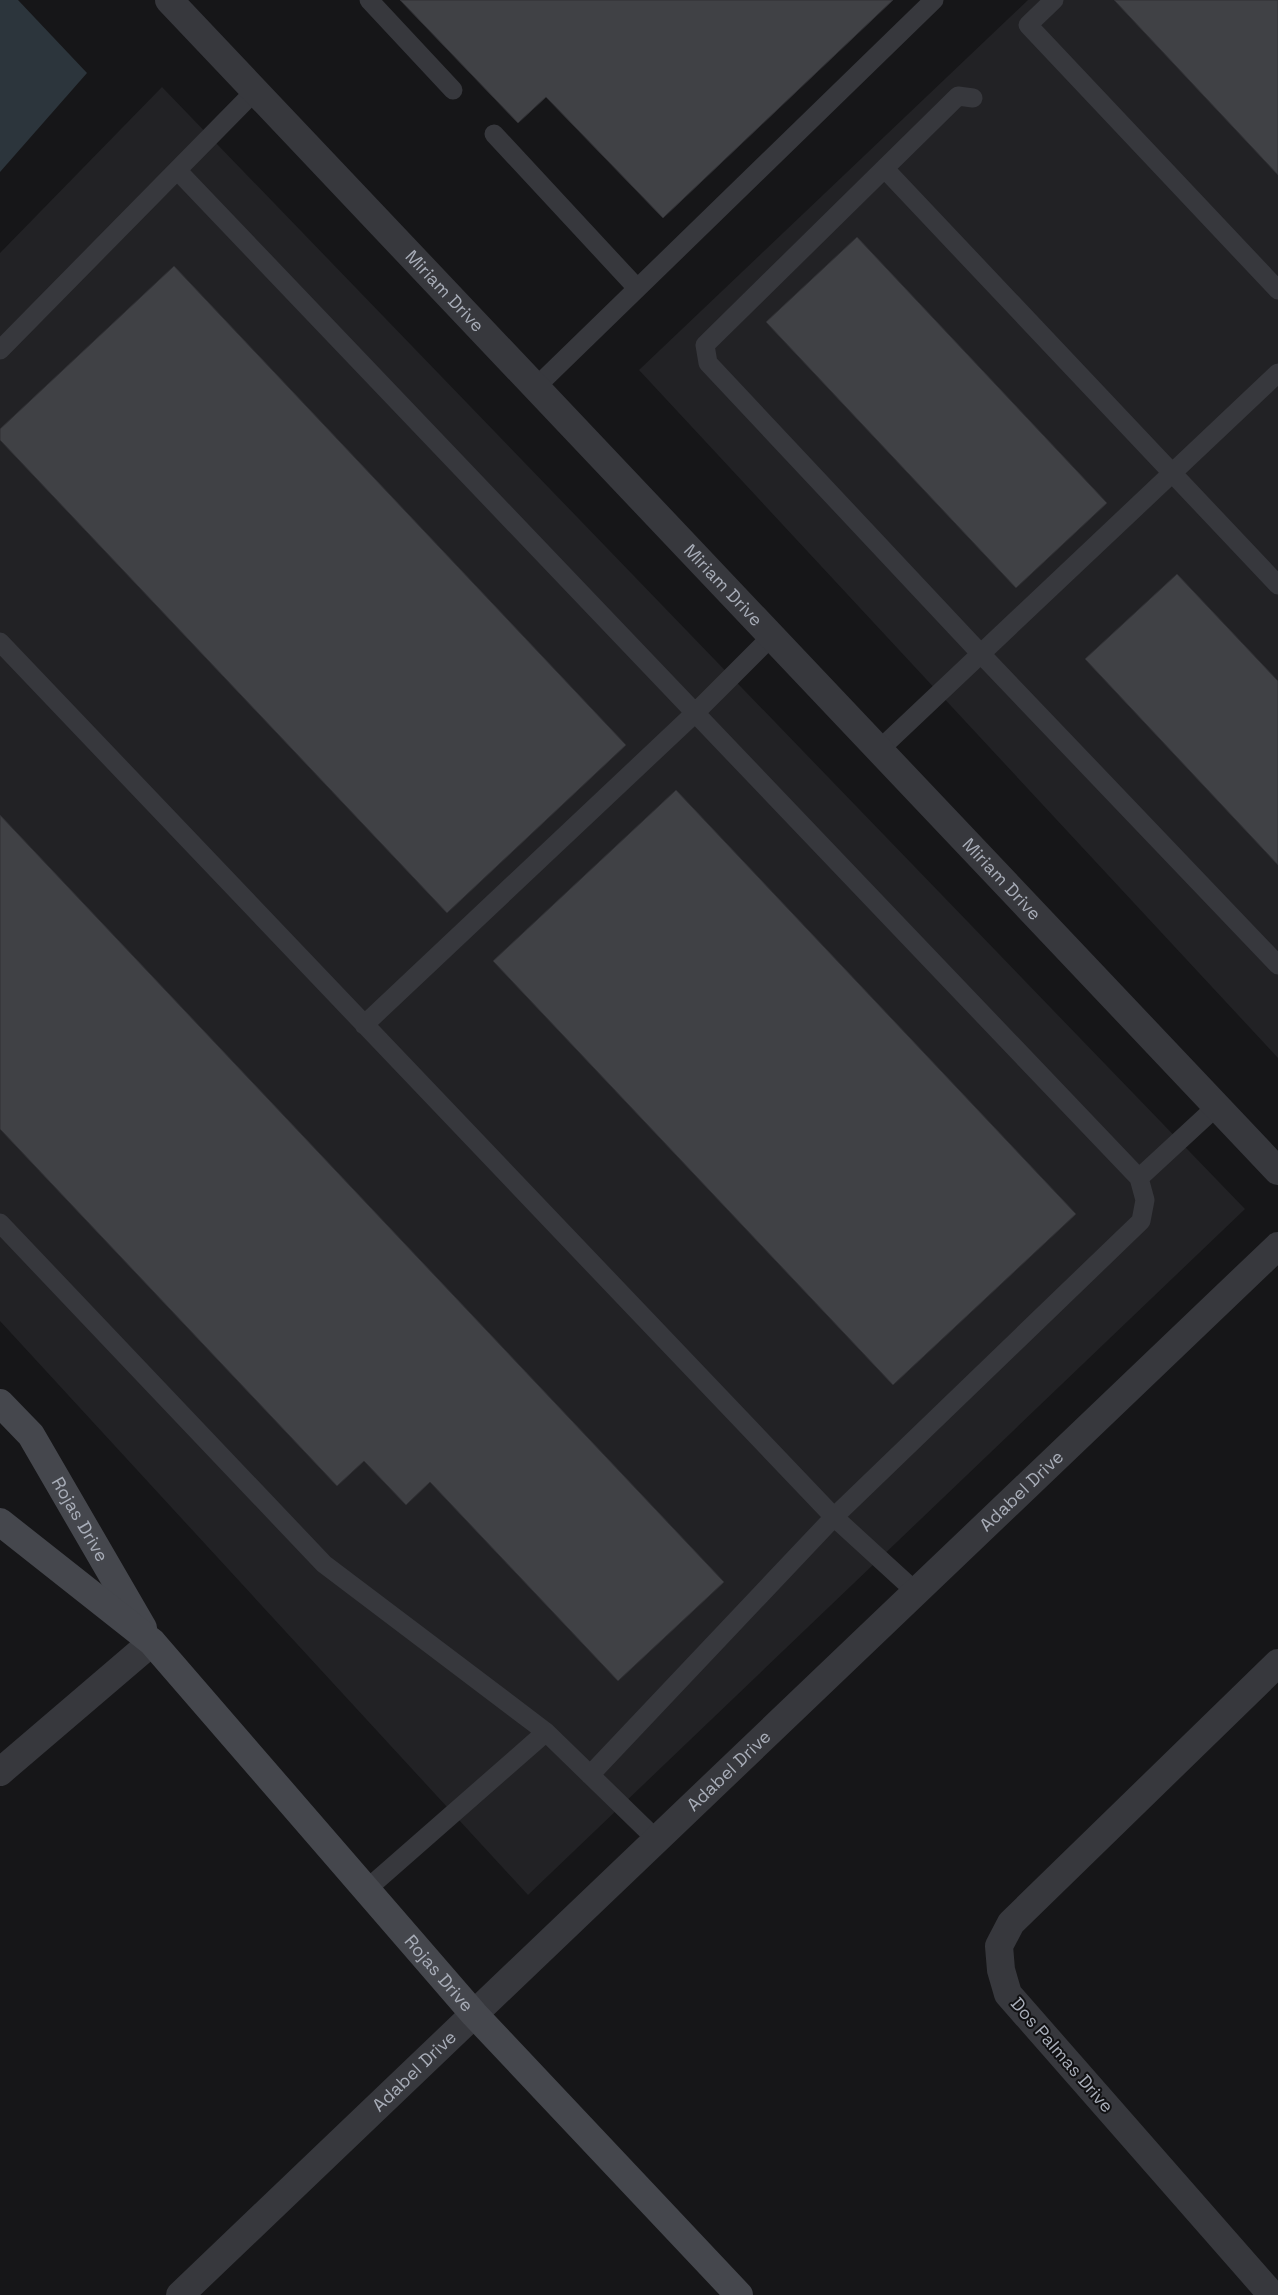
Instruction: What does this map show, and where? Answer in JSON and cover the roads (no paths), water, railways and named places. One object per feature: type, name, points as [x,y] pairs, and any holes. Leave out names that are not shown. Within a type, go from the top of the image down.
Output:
[{"type":"main road","name":"Rojas Drive","points":[[0,1403],[31,1435],[152,1642]]},
{"type":"main road","name":"Rojas Drive","points":[[0,1522],[152,1642],[474,2014],[739,2295]]},
{"type":"street","name":"Miriam Drive","points":[[169,0],[1278,1171]]},
{"type":"street","name":"Adabel Drive","points":[[180,2295],[1278,1246]]},
{"type":"street","points":[[0,1772],[152,1642]]},
{"type":"street","name":"Dos Palmas Drive","points":[[1272,2295],[1008,1994],[1001,1970],[999,1946],[1011,1923],[1278,1663]]},
{"type":"lane","points":[[368,0],[453,90]]},
{"type":"lane","points":[[536,387],[934,0]]},
{"type":"lane","points":[[1054,0],[1028,25],[1278,290]]},
{"type":"lane","points":[[0,350],[255,91]]},
{"type":"lane","points":[[974,98],[958,96],[705,345],[708,363],[981,654],[1278,965]]},
{"type":"lane","points":[[494,134],[637,288]]},
{"type":"lane","points":[[885,169],[1278,585]]},
{"type":"lane","points":[[177,170],[1139,1178],[1145,1200],[1141,1221],[834,1517],[590,1774]]},
{"type":"lane","points":[[880,750],[1278,373]]},
{"type":"lane","points":[[364,1025],[695,713],[772,636]]},
{"type":"lane","points":[[0,642],[834,1517],[916,1592]]},
{"type":"lane","points":[[1139,1178],[1216,1106]]},
{"type":"lane","points":[[0,1224],[324,1564],[546,1732],[657,1840]]},
{"type":"lane","points":[[367,1889],[546,1732]]}]
